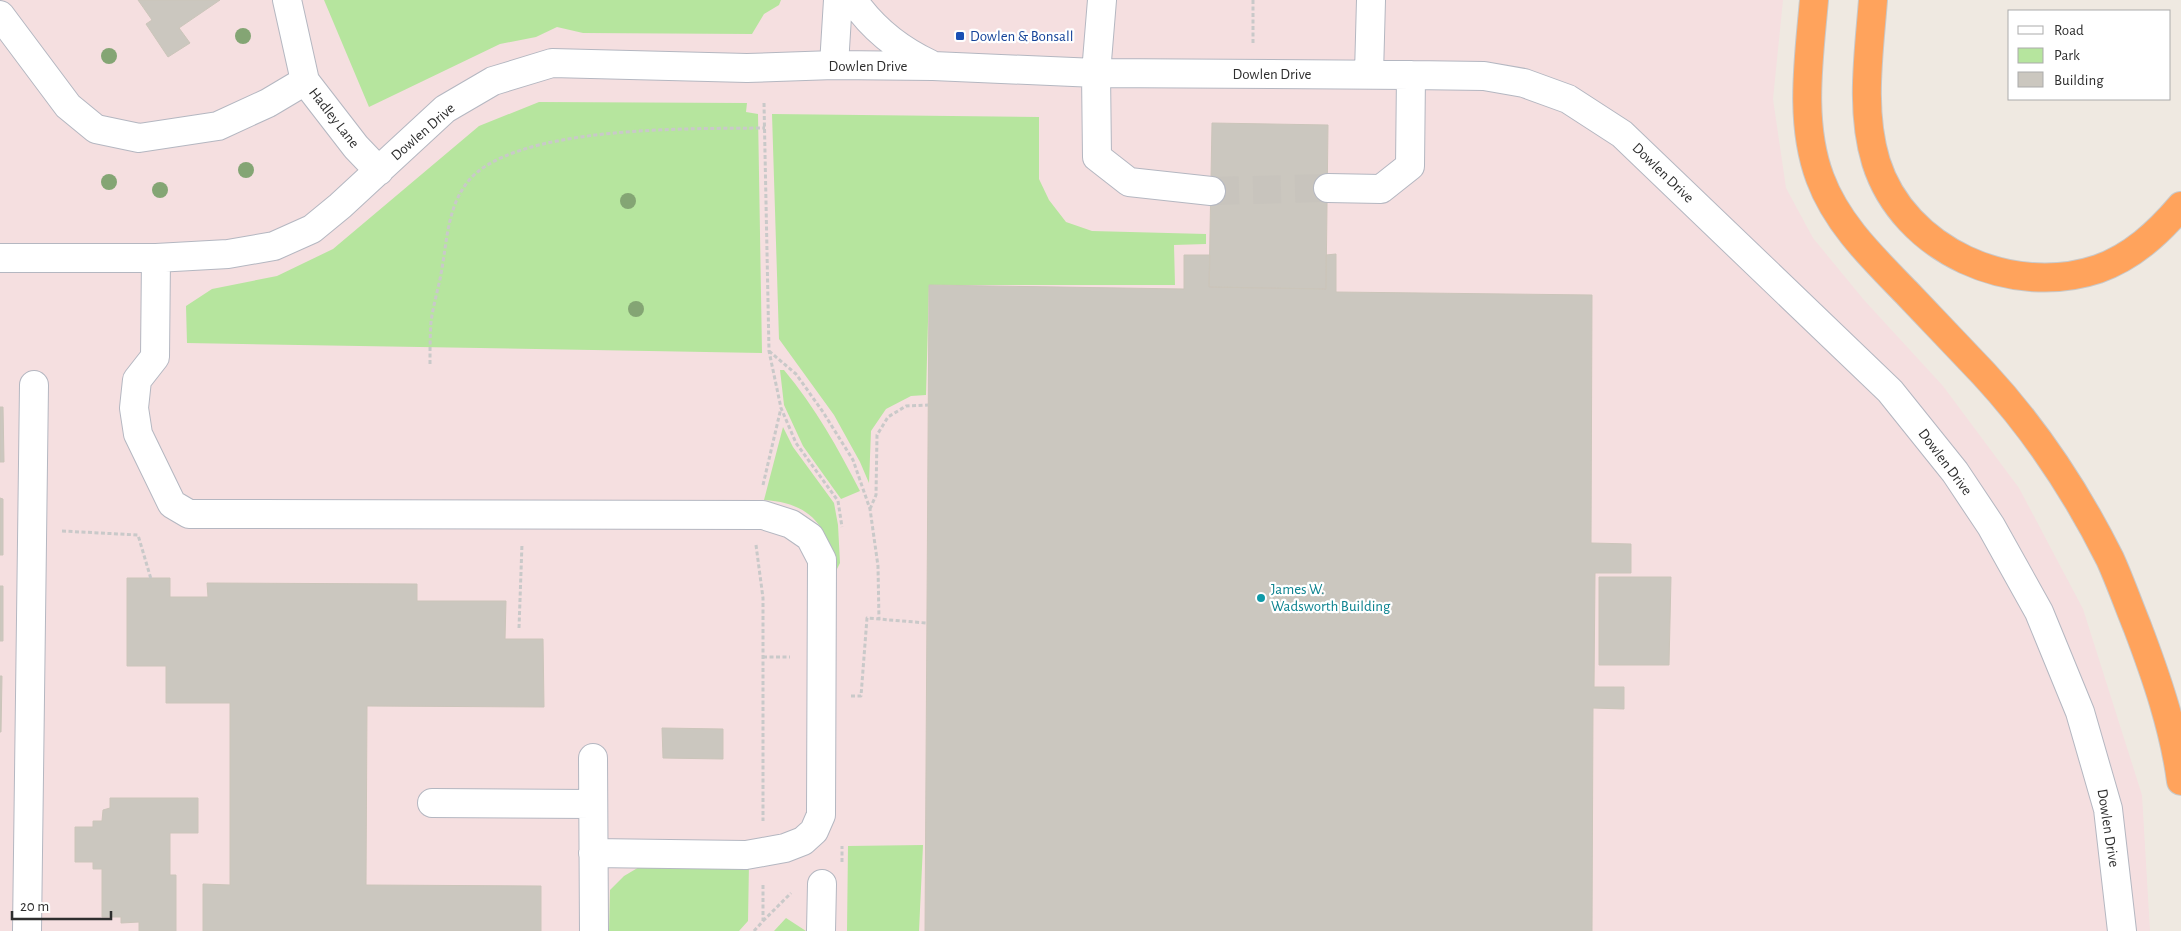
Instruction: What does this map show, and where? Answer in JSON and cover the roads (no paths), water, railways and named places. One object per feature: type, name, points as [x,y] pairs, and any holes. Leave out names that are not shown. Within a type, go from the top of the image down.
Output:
[{"type":"highway","points":[[1814,0],[1807,105],[1811,143],[1820,178],[1834,207],[1850,231],[1999,391],[2038,441],[2072,492],[2110,560],[2148,654],[2168,715],[2181,781]]},
{"type":"highway","points":[[1873,0],[1867,113],[1876,163],[1889,191],[1907,215],[1928,236],[1954,254],[1980,267],[2010,274],[2036,277],[2067,276],[2098,269],[2122,258],[2152,237],[2181,206]]},
{"type":"street","name":"Hadley Lane","points":[[287,0],[305,81],[356,147],[380,171]]},
{"type":"street","points":[[834,65],[838,0]]},
{"type":"street","points":[[853,0],[875,27],[892,43],[912,56],[933,66]]},
{"type":"street","points":[[1102,0],[1096,73],[1097,157],[1129,182],[1210,191]]},
{"type":"street","points":[[1369,74],[1371,0]]},
{"type":"street","points":[[0,15],[68,106],[96,129],[138,138],[218,126],[268,103],[305,81]]},
{"type":"street","name":"Dowlen Drive","points":[[0,258],[156,258],[228,254],[274,246],[312,229],[380,171],[445,109],[493,81],[552,63],[747,68],[834,65],[933,66],[1096,73],[1484,76],[1524,83],[1568,99],[1629,141],[1890,391],[1955,472],[1991,526],[2039,612],[2080,712],[2108,809],[2122,931]]},
{"type":"street","points":[[1328,188],[1382,189],[1410,166],[1411,75]]},
{"type":"street","points":[[156,258],[155,357],[137,380],[134,408],[138,434],[172,504],[189,514],[763,515],[791,524],[810,537],[822,560],[821,815],[814,831],[803,840],[785,848],[746,855],[593,853]]},
{"type":"street","points":[[27,931],[34,385]]},
{"type":"street","points":[[593,758],[594,931]]},
{"type":"street","points":[[432,803],[592,804]]},
{"type":"street","points":[[821,931],[822,884]]},
{"type":"tunnel","points":[[1211,191],[1328,188]]},
{"type":"place","name":"Dowlen & Bonsall","points":[[960,36]]},
{"type":"place","name":"James W. Wadsworth Building","points":[[1261,598]]}]
